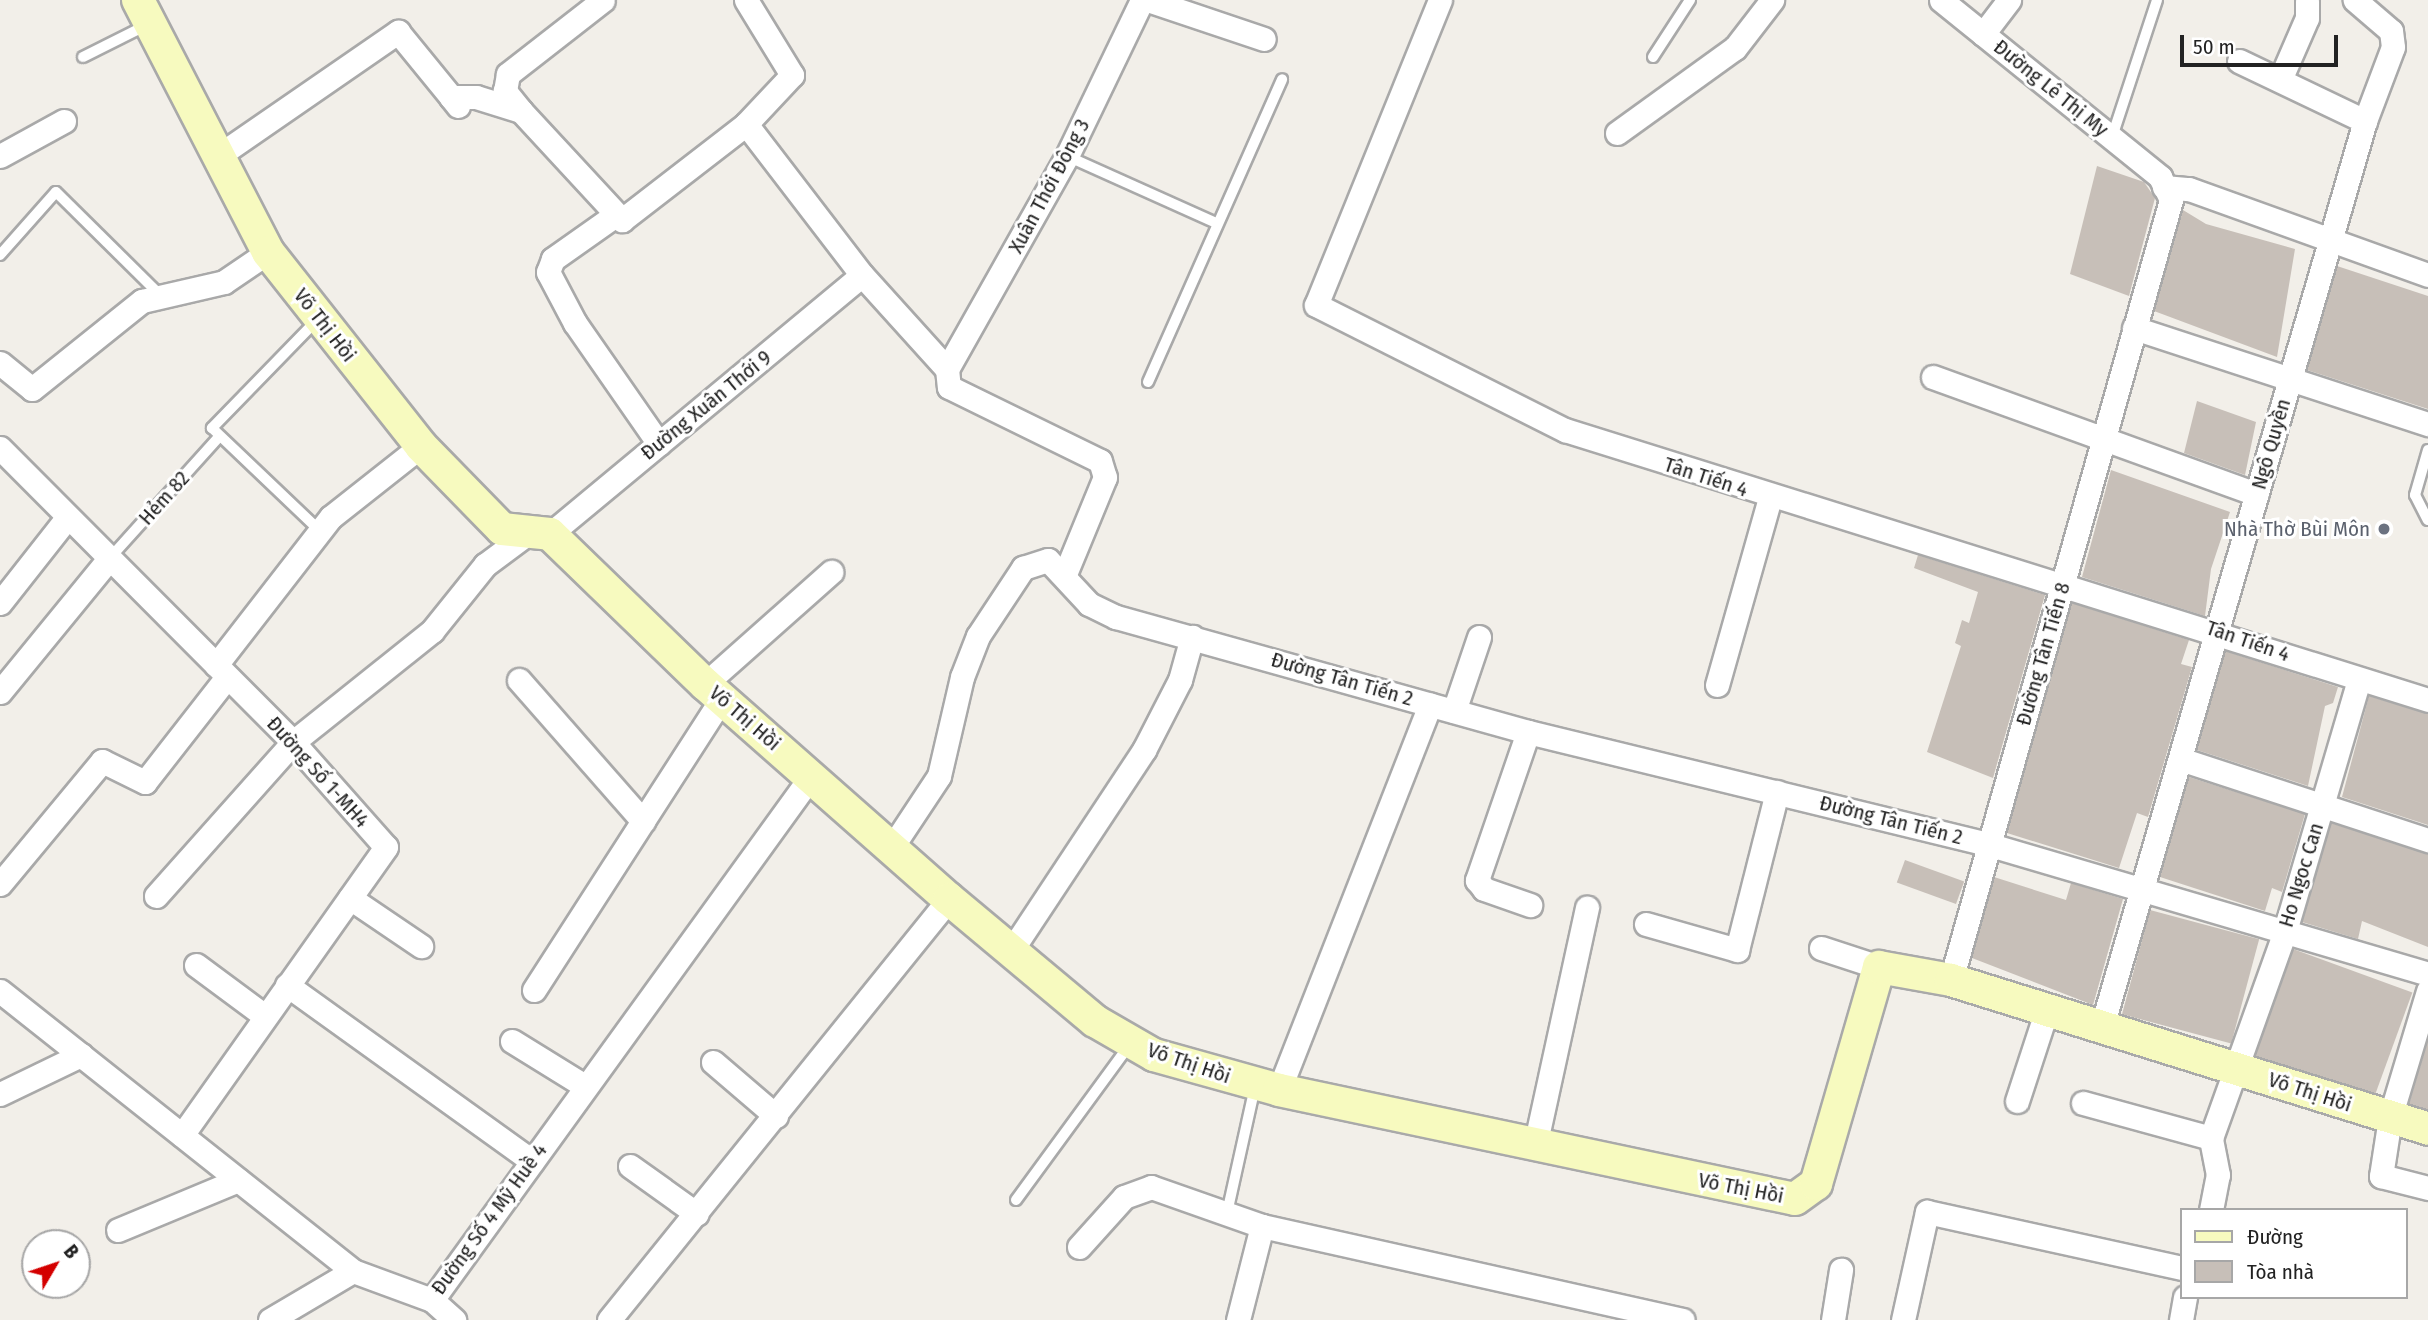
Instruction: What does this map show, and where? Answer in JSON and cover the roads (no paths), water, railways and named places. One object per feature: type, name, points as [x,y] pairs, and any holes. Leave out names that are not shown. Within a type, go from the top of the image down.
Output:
[{"type":"street","points":[[603,0],[508,74],[505,91],[614,216],[625,219],[746,124],[792,75],[746,0]]},
{"type":"street","name":"Xuân Thới Đông 3","points":[[947,369],[1067,156],[1142,0]]},
{"type":"street","points":[[1148,0],[1264,39]]},
{"type":"street","name":"Tân Tiến 4","points":[[1440,0],[1316,305],[1564,430],[1770,498],[2064,582],[2359,680],[2428,700]]},
{"type":"street","points":[[1617,133],[1735,48],[1772,0]]},
{"type":"street","name":"Đường Lê Thị My","points":[[1941,0],[2112,138],[2162,182]]},
{"type":"street","points":[[1983,34],[2009,0]]},
{"type":"street","points":[[2280,80],[2307,18],[2307,0]]},
{"type":"street","name":"Ngô Quyền","points":[[2102,1026],[2365,121],[2394,39],[2385,23],[2355,0]]},
{"type":"street","name":"Võ Thị Hồi","points":[[144,12],[268,252],[421,446],[502,529],[537,535],[812,775],[948,899],[1095,1021],[1154,1055],[1267,1087],[1535,1146],[1795,1199],[1816,1184],[1879,967],[1951,980],[2428,1129]]},
{"type":"street","points":[[218,156],[398,32],[455,102],[476,97],[521,111]]},
{"type":"street","points":[[2239,61],[2365,121]]},
{"type":"street","points":[[0,156],[64,121]]},
{"type":"street","points":[[746,124],[862,275],[947,369],[949,387],[1100,461],[1105,477],[1065,574]]},
{"type":"street","points":[[2162,182],[2189,188],[2330,242],[2428,275]]},
{"type":"street","name":"Đường Tân Tiến 8","points":[[1951,980],[1987,844],[2171,200],[2162,182]]},
{"type":"street","points":[[614,216],[553,259],[548,272],[575,323],[659,444]]},
{"type":"street","points":[[0,363],[32,389],[158,293],[224,282],[268,252]]},
{"type":"street","name":"Đường Xuân Thới 9","points":[[156,896],[293,742],[432,631],[485,565],[537,535],[659,444],[862,275]]},
{"type":"street","points":[[2134,328],[2428,424]]},
{"type":"street","points":[[1933,376],[2101,441],[2258,494]]},
{"type":"street","points":[[0,884],[102,761],[145,782],[319,530],[421,446]]},
{"type":"street","name":"Đường Số 1-MH4","points":[[0,448],[293,742],[386,847],[182,1135]]},
{"type":"street","points":[[1717,685],[1770,498]]},
{"type":"street","points":[[0,603],[67,518]]},
{"type":"street","points":[[0,692],[109,559]]},
{"type":"street","name":"Đường Tân Tiến 2","points":[[892,847],[939,776],[978,636],[1035,559],[1048,560],[1065,574],[1089,604],[1192,637],[1528,732],[1987,844],[2428,974]]},
{"type":"street","points":[[534,990],[642,821],[714,691],[831,572]]},
{"type":"street","points":[[1011,951],[1144,750],[1180,680],[1192,637]]},
{"type":"street","points":[[1454,711],[1479,637]]},
{"type":"street","points":[[519,680],[642,821]]},
{"type":"street","name":"Ho Ngoc Can","points":[[2213,1203],[2211,1138],[2231,1067],[2285,931],[2359,680]]},
{"type":"street","points":[[1267,1087],[1430,704]]},
{"type":"street","points":[[1528,732],[1476,880],[1484,889],[1530,905]]},
{"type":"street","points":[[2179,759],[2428,840]]},
{"type":"street","name":"Đường Số 4 Mỹ Huề 4","points":[[0,991],[353,1271],[432,1300],[812,775]]},
{"type":"street","points":[[1646,924],[1737,950],[1777,792]]},
{"type":"street","points":[[350,898],[421,946]]},
{"type":"street","points":[[608,1320],[697,1214],[948,899]]},
{"type":"street","points":[[1535,1146],[1587,908]]},
{"type":"street","points":[[1821,948],[1879,967]]},
{"type":"street","points":[[196,965],[265,1016]]},
{"type":"street","points":[[287,985],[532,1161]]},
{"type":"street","points":[[2428,991],[2390,1118],[2381,1176],[2428,1188]]},
{"type":"street","points":[[2017,1101],[2047,1009]]},
{"type":"street","points":[[512,1041],[585,1086]]},
{"type":"street","points":[[0,1094],[81,1055]]},
{"type":"street","points":[[713,1062],[776,1116]]},
{"type":"street","points":[[2083,1103],[2211,1138]]},
{"type":"street","points":[[631,1166],[697,1214]]},
{"type":"street","points":[[118,1230],[238,1180]]},
{"type":"street","points":[[1079,1247],[1136,1190],[1164,1190],[1262,1226],[1655,1317],[1683,1320]]},
{"type":"street","points":[[1903,1320],[1927,1212],[2180,1268]]},
{"type":"street","points":[[1244,1319],[1262,1226]]},
{"type":"street","points":[[1833,1320],[1841,1270]]},
{"type":"street","points":[[270,1320],[353,1271]]},
{"type":"street","points":[[2180,1320],[2185,1299]]},
{"type":"street","points":[[432,1300],[454,1320]]},
{"type":"lane","points":[[1653,57],[1690,0]]},
{"type":"lane","points":[[2112,138],[2157,0]]},
{"type":"lane","points":[[83,57],[144,12]]},
{"type":"lane","points":[[1148,382],[1214,222],[1282,79]]},
{"type":"lane","points":[[1067,156],[1214,222]]},
{"type":"lane","points":[[0,256],[56,192],[158,293]]},
{"type":"lane","points":[[319,318],[212,428],[219,438],[319,530]]},
{"type":"lane","name":"Hẻm 82","points":[[109,559],[219,438]]},
{"type":"lane","points":[[2428,450],[2415,495],[2428,520]]},
{"type":"lane","points":[[1016,1200],[1131,1042]]},
{"type":"lane","points":[[1227,1213],[1267,1087]]},
{"type":"place","name":"Nhà Thờ Bùi Môn","points":[[2384,529]]}]
